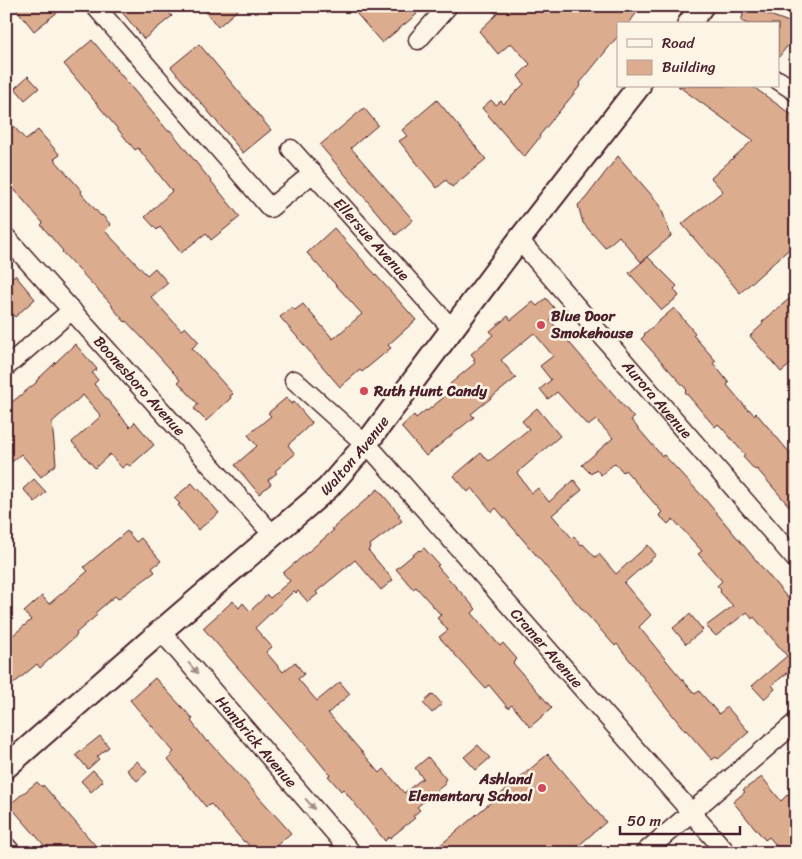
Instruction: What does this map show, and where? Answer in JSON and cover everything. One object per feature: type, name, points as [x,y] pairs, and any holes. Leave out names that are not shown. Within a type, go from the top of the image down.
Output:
[{"type":"street","points":[[94,6],[270,208],[313,173]]},
{"type":"street","points":[[418,40],[448,6]]},
{"type":"street","points":[[780,81],[796,92]]},
{"type":"street","name":"Walton Avenue","points":[[6,767],[328,488],[366,444],[518,240],[637,88]]},
{"type":"street","name":"Ellersue Avenue","points":[[291,149],[452,329]]},
{"type":"street","name":"Boonesboro Avenue","points":[[6,237],[274,536]]},
{"type":"street","name":"Aurora Avenue","points":[[518,240],[796,560]]},
{"type":"street","points":[[6,367],[72,310]]},
{"type":"street","name":"Cramer Avenue","points":[[294,380],[366,444],[727,853]]},
{"type":"street","name":"Hambrick Avenue","points":[[161,631],[352,853]]},
{"type":"street","points":[[644,853],[796,722]]},
{"type":"street","points":[[6,846],[12,853]]},
{"type":"building","points":[[14,6],[65,6],[34,31]]},
{"type":"building","points":[[117,6],[164,6],[172,16],[144,39]]},
{"type":"building","points":[[201,6],[242,6],[218,27]]},
{"type":"building","points":[[350,6],[410,6],[417,14],[382,43]]},
{"type":"building","points":[[487,6],[642,6],[630,22],[617,22],[617,37],[524,157],[482,108],[491,100],[496,105],[501,101],[504,104],[524,84],[518,76],[530,64],[511,43],[498,54],[479,31],[497,14]]},
{"type":"building","points":[[746,6],[794,24],[796,35],[780,55],[780,22],[741,21]]},
{"type":"building","points":[[92,40],[168,131],[170,130],[240,217],[211,240],[206,233],[181,253],[160,227],[157,230],[145,217],[172,191],[138,148],[135,150],[64,64]]},
{"type":"building","points":[[199,44],[271,130],[243,153],[171,67]]},
{"type":"building","points":[[28,76],[39,88],[25,100],[15,88]]},
{"type":"building","points":[[681,88],[755,88],[796,118],[796,243],[740,293],[682,224],[723,191],[711,178],[753,140]]},
{"type":"building","points":[[437,100],[486,159],[452,187],[446,180],[437,188],[399,141],[407,136],[402,130]]},
{"type":"building","points":[[364,108],[378,125],[351,148],[413,220],[396,235],[320,145]]},
{"type":"building","points":[[6,118],[26,140],[38,130],[60,155],[54,159],[82,191],[81,193],[111,225],[105,231],[147,275],[155,268],[168,283],[151,297],[181,330],[185,327],[199,342],[192,348],[233,394],[206,421],[194,409],[198,404],[178,382],[180,380],[62,252],[41,225],[43,223],[6,180]]},
{"type":"building","points":[[618,156],[660,205],[671,236],[641,262],[619,236],[605,248],[583,223],[578,205],[585,199]]},
{"type":"building","points":[[334,228],[416,320],[388,345],[391,348],[340,387],[280,317],[292,307],[295,310],[303,304],[333,339],[362,314],[307,253]]},
{"type":"building","points":[[648,257],[677,286],[674,289],[679,296],[662,310],[629,273]]},
{"type":"building","points":[[15,275],[35,299],[15,317],[6,306],[6,282]]},
{"type":"building","points":[[796,293],[796,360],[781,372],[750,336],[763,324],[762,322]]},
{"type":"building","points":[[546,298],[558,313],[550,320],[634,418],[631,420],[662,456],[664,455],[704,498],[796,608],[796,666],[772,685],[775,689],[764,699],[752,686],[787,656],[754,617],[752,619],[747,612],[716,636],[706,626],[733,606],[717,586],[722,581],[698,554],[702,551],[673,519],[668,524],[659,515],[662,512],[625,470],[623,472],[615,463],[601,475],[596,469],[591,474],[582,465],[613,438],[596,420],[588,426],[557,392],[548,399],[540,389],[551,380],[540,366],[553,356],[534,333],[501,360],[516,378],[471,414],[474,417],[426,456],[402,428],[414,415],[416,418],[427,411],[454,389],[450,384],[475,363],[473,360],[475,359],[471,354],[493,335],[490,331],[508,316],[511,320],[533,302],[537,306]]},
{"type":"building","points":[[674,308],[695,333],[693,335],[716,361],[713,363],[729,383],[727,385],[748,410],[754,415],[756,413],[796,460],[796,514],[757,469],[755,470],[743,457],[745,455],[723,429],[718,424],[715,427],[685,392],[687,390],[641,339],[644,334]]},
{"type":"building","points":[[75,344],[97,369],[92,373],[98,380],[94,384],[130,427],[135,422],[154,445],[130,466],[127,464],[122,468],[110,454],[95,468],[72,442],[101,416],[83,395],[52,422],[56,464],[41,477],[21,454],[12,462],[6,455],[6,407],[37,382]]},
{"type":"building","points":[[286,398],[291,404],[294,402],[312,423],[288,445],[295,454],[275,471],[277,473],[268,480],[271,484],[259,494],[235,465],[257,446],[248,435],[271,416],[268,413]]},
{"type":"building","points":[[537,408],[560,436],[517,473],[532,493],[538,488],[549,502],[574,480],[582,490],[552,515],[572,538],[574,536],[595,557],[599,554],[616,574],[648,545],[656,555],[624,583],[651,615],[639,627],[675,671],[695,694],[699,691],[719,714],[727,707],[749,732],[718,759],[716,757],[712,760],[685,731],[617,644],[615,646],[581,608],[496,508],[492,512],[472,488],[468,492],[454,476],[481,453],[489,461],[529,429],[522,421]]},
{"type":"building","points":[[34,479],[46,492],[35,502],[23,489]]},
{"type":"building","points":[[192,483],[219,513],[198,530],[174,498]]},
{"type":"building","points":[[378,489],[400,515],[398,516],[402,521],[370,545],[371,547],[368,550],[393,580],[381,590],[355,560],[316,592],[318,594],[308,602],[298,591],[296,593],[294,591],[255,628],[272,647],[266,652],[283,672],[295,662],[304,674],[298,679],[317,701],[340,682],[350,694],[328,713],[380,773],[384,769],[404,793],[423,778],[415,768],[428,757],[446,779],[444,781],[446,783],[417,807],[420,810],[413,816],[415,818],[385,841],[343,789],[341,791],[328,776],[330,775],[302,741],[203,628],[233,601],[239,608],[243,603],[250,611],[267,595],[270,598],[290,581],[283,573],[334,530],[332,529]]},
{"type":"building","points":[[127,531],[136,542],[141,538],[161,561],[152,568],[155,572],[118,599],[115,596],[95,613],[97,615],[76,633],[77,635],[40,668],[37,664],[6,690],[6,641],[31,620],[24,612],[42,596],[49,604],[88,571],[84,567]]},
{"type":"building","points":[[424,548],[439,565],[437,566],[476,609],[472,613],[481,624],[500,646],[503,643],[517,659],[513,663],[552,708],[530,727],[512,705],[508,708],[489,685],[485,688],[439,637],[448,630],[437,618],[441,615],[416,587],[413,589],[396,569]]},
{"type":"building","points":[[690,614],[703,630],[686,644],[673,628]]},
{"type":"building","points":[[155,678],[193,719],[191,721],[207,742],[209,741],[291,833],[268,853],[263,846],[255,853],[211,804],[206,807],[168,759],[174,752],[130,700]]},
{"type":"building","points":[[433,694],[442,704],[432,713],[423,703]]},
{"type":"building","points":[[100,736],[109,747],[97,757],[99,759],[88,769],[76,755]]},
{"type":"building","points":[[478,745],[490,758],[476,770],[464,757]]},
{"type":"building","name":"Ashland Elementary School","points":[[548,754],[606,822],[570,853],[431,853]]},
{"type":"building","points":[[137,761],[147,772],[137,781],[127,770]]},
{"type":"building","points":[[93,770],[103,781],[91,792],[81,781]]},
{"type":"building","points":[[762,777],[781,801],[788,794],[796,802],[796,853],[783,853],[769,837],[765,840],[733,802],[745,792],[743,790]]},
{"type":"building","points":[[37,782],[42,787],[43,785],[102,853],[51,853],[9,805]]},
{"type":"place","name":"Blue Door Smokehouse","points":[[541,325]]},
{"type":"place","name":"Ruth Hunt Candy","points":[[364,391]]},
{"type":"place","name":"Ashland Elementary School","points":[[542,788]]}]
